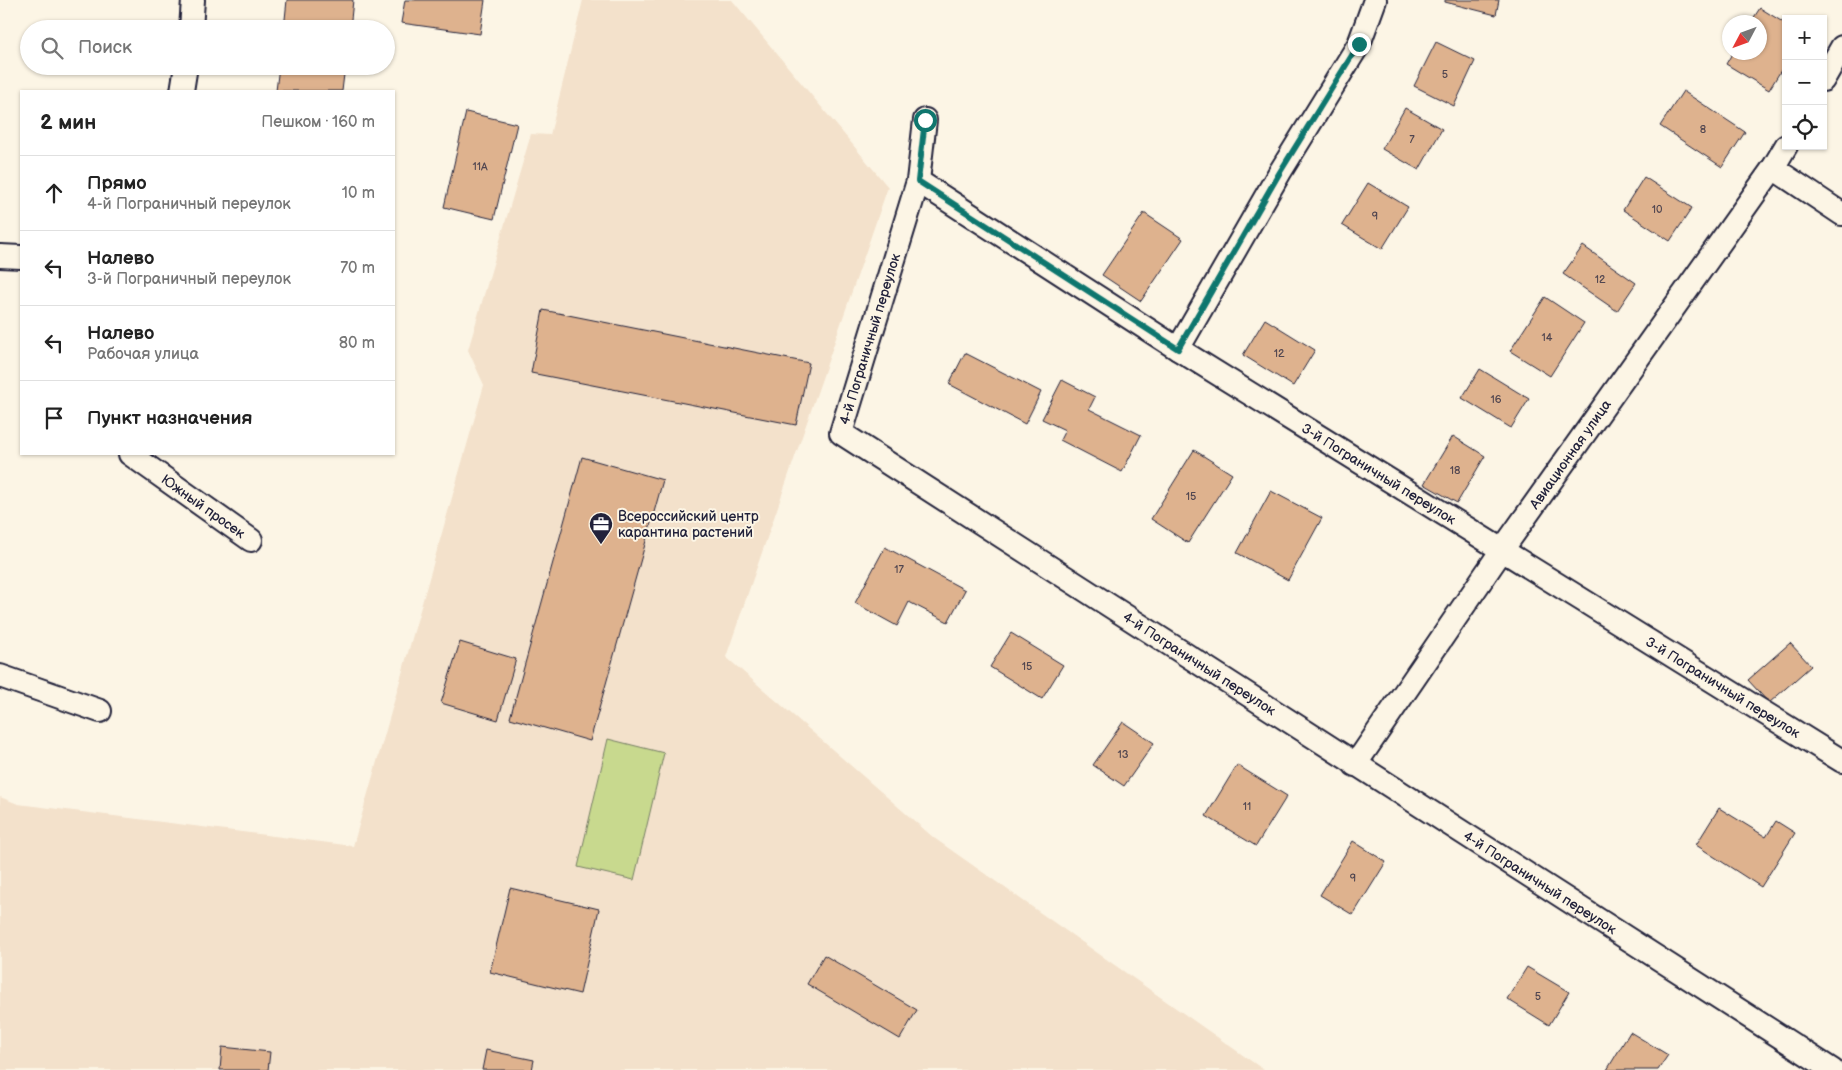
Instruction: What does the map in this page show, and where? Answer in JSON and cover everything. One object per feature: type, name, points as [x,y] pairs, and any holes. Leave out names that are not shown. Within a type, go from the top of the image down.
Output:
[{"type":"street","points":[[192,20],[193,0]]},
{"type":"street","points":[[1178,349],[1280,172],[1359,44],[1375,0]]},
{"type":"street","points":[[1827,73],[1842,47]]},
{"type":"street","points":[[182,90],[185,75]]},
{"type":"street","name":"4-й Пограничный переулок","points":[[925,120],[918,181],[841,433],[1832,1070]]},
{"type":"street","name":"Авиационная улица","points":[[1355,765],[1502,550],[1773,168],[1784,150]]},
{"type":"street","points":[[1773,168],[1842,214]]},
{"type":"street","name":"3-й Пограничный переулок","points":[[918,181],[1178,349],[1842,761]]},
{"type":"street","points":[[0,256],[20,257]]},
{"type":"street","name":"Южный просек","points":[[131,455],[251,540]]},
{"type":"street","points":[[0,676],[100,711]]},
{"type":"shaded area","name":"Всероссийский центр карантина растений","points":[[583,0],[732,0],[888,187],[726,657],[934,838],[1264,1070],[0,1070],[0,797],[18,804],[353,846],[484,385],[468,350],[531,134],[550,135]]},
{"type":"green space","points":[[608,739],[664,753],[634,880],[578,867]]},
{"type":"building","points":[[287,0],[353,0],[351,20],[285,20]]},
{"type":"building","points":[[405,0],[485,0],[480,34],[401,23]]},
{"type":"building","points":[[1445,0],[1499,0],[1496,15],[1445,2]]},
{"type":"building","points":[[1760,8],[1782,22],[1782,69],[1769,90],[1726,64],[1728,60],[1767,60],[1767,15],[1756,15]]},
{"type":"building","points":[[1436,42],[1475,61],[1454,106],[1414,86]]},
{"type":"building","points":[[278,75],[344,75],[342,90],[276,90]]},
{"type":"building","points":[[1683,91],[1745,132],[1722,167],[1660,126]]},
{"type":"building","points":[[1405,108],[1442,129],[1419,170],[1382,149]]},
{"type":"building","points":[[466,112],[517,124],[494,219],[444,207]]},
{"type":"building","points":[[1644,177],[1692,208],[1670,241],[1623,210]]},
{"type":"building","points":[[1368,183],[1408,207],[1382,249],[1342,225]]},
{"type":"building","points":[[1144,213],[1183,239],[1141,301],[1102,275]]},
{"type":"building","points":[[1583,246],[1636,283],[1617,311],[1563,274]]},
{"type":"building","points":[[1545,297],[1584,323],[1550,376],[1510,351]]},
{"type":"building","points":[[543,310],[809,363],[796,425],[531,373]]},
{"type":"building","points":[[1265,319],[1315,350],[1293,386],[1243,355]]},
{"type":"building","points":[[965,353],[1041,392],[1025,424],[949,384]]},
{"type":"building","points":[[1480,369],[1529,399],[1511,428],[1462,398]]},
{"type":"building","points":[[1062,380],[1095,397],[1089,409],[1141,435],[1122,472],[1060,440],[1065,430],[1042,419]]},
{"type":"building","points":[[1453,436],[1485,456],[1457,503],[1424,484]]},
{"type":"building","points":[[1194,450],[1232,474],[1188,543],[1151,519]]},
{"type":"building","points":[[582,457],[663,480],[590,741],[510,718]]},
{"type":"building","points":[[1271,491],[1322,518],[1288,580],[1237,553]]},
{"type":"building","points":[[885,547],[965,590],[948,622],[909,602],[897,626],[855,603]]},
{"type":"building","points":[[1011,633],[1063,665],[1042,699],[990,667]]},
{"type":"building","points":[[460,642],[516,659],[498,720],[441,703]]},
{"type":"building","points":[[1790,643],[1811,666],[1769,703],[1748,680]]},
{"type":"building","points":[[1123,722],[1154,743],[1124,786],[1093,765]]},
{"type":"building","points":[[1237,765],[1287,796],[1256,846],[1206,816]]},
{"type":"building","points":[[1719,808],[1766,837],[1776,821],[1795,833],[1761,887],[1696,845]]},
{"type":"building","points":[[1353,841],[1386,862],[1353,915],[1320,895]]},
{"type":"building","points":[[510,888],[599,909],[580,994],[490,972]]},
{"type":"building","points":[[824,955],[917,1010],[900,1039],[807,984]]},
{"type":"building","points":[[1527,967],[1569,992],[1549,1025],[1507,999]]},
{"type":"building","points":[[1630,1032],[1668,1055],[1658,1070],[1607,1070]]},
{"type":"building","points":[[222,1047],[270,1052],[268,1070],[220,1070]]},
{"type":"building","points":[[486,1050],[534,1060],[532,1070],[482,1070]]},
{"type":"place","name":"Всероссийский центр карантина растений","points":[[601,545]]},
{"type":"route","points":[[925,120],[918,181],[1178,349],[1280,172],[1359,44]]}]
